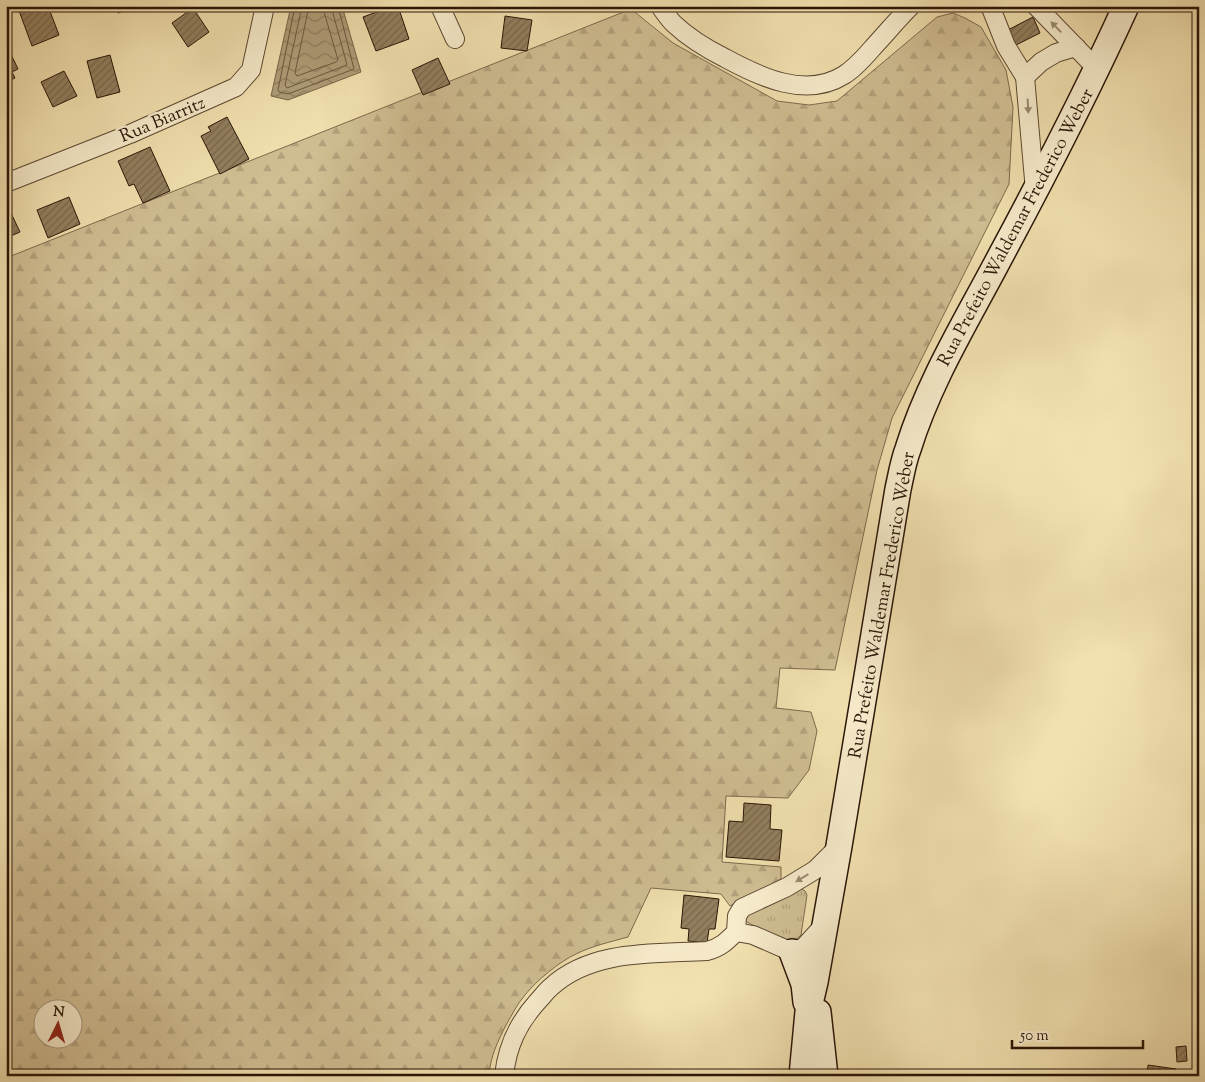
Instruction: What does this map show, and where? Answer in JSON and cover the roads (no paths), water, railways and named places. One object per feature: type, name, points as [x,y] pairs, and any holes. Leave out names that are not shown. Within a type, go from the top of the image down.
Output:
[{"type":"main road","name":"Rua Prefeito Waldemar Frederico Weber","points":[[802,1076],[808,1012],[839,846],[898,489],[907,450],[938,375],[1035,192],[1097,69],[1126,6]]},
{"type":"main road","points":[[792,952],[804,984],[808,1012]]},
{"type":"main road","name":"Rua Prefeito Waldemar Frederico Weber","points":[[815,982],[825,1076]]},
{"type":"street","name":"Rua Biarritz","points":[[6,183],[130,134],[236,87],[251,70],[265,6]]},
{"type":"street","points":[[440,6],[455,40]]},
{"type":"street","points":[[660,6],[673,23],[690,38],[716,53],[762,76],[783,83],[805,86],[827,83],[845,75],[864,58],[911,6]]},
{"type":"street","points":[[989,6],[1006,46],[1025,76],[1035,192]]},
{"type":"street","points":[[1036,6],[1097,69]]},
{"type":"street","points":[[1025,76],[1041,62],[1056,53],[1076,47]]},
{"type":"street","points":[[504,1076],[505,1061],[513,1037],[526,1014],[552,986],[574,971],[599,961],[632,954],[707,951],[717,948],[727,942],[736,932],[737,916],[742,908],[787,887],[815,870],[839,846]]},
{"type":"street","points":[[736,932],[753,935],[792,952],[804,947],[824,925]]},
{"type":"water","points":[[291,6],[342,6],[361,72],[288,100],[271,96]]}]
